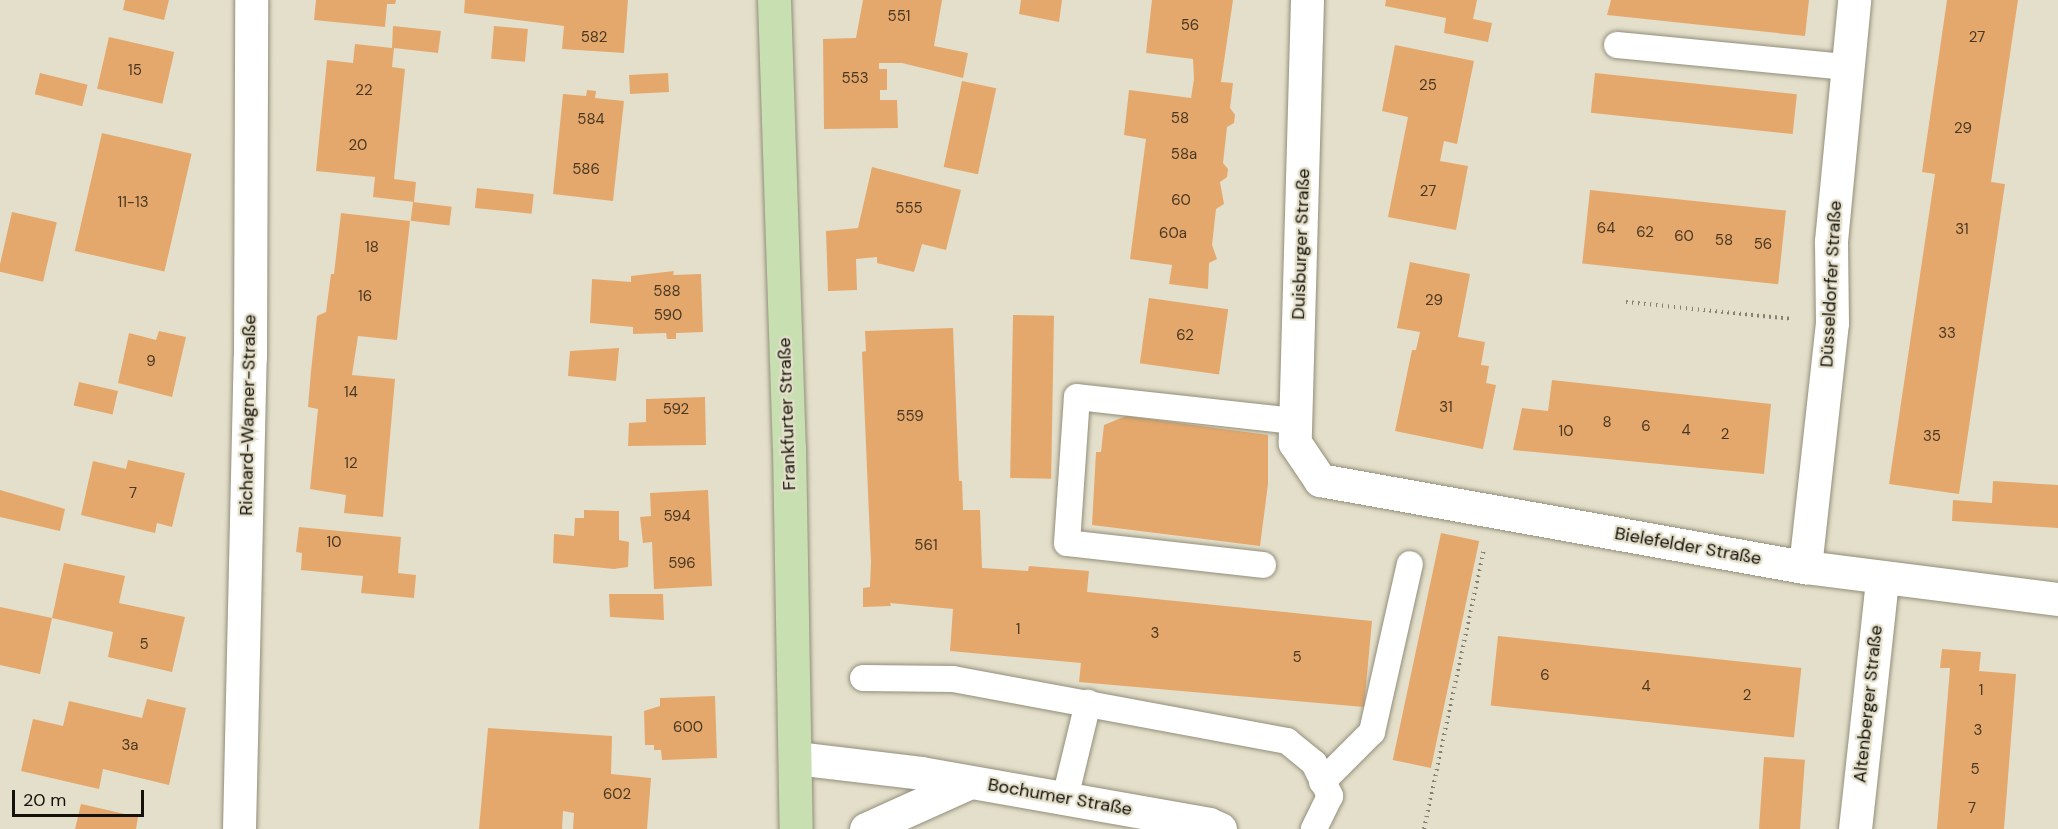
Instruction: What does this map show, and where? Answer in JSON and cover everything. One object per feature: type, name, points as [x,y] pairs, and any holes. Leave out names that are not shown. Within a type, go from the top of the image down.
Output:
[{"type":"main road","name":"Frankfurter Straße","points":[[774,0],[796,758],[796,829]]},
{"type":"street","name":"Richard-Wagner-Straße","points":[[239,829],[249,369],[251,0]]},
{"type":"street","name":"Duisburger Straße","points":[[1307,0],[1295,443],[1320,480]]},
{"type":"street","name":"Düsseldorfer Straße","points":[[1805,567],[1832,323],[1831,241],[1854,0]]},
{"type":"street","name":"Bielefelder Straße","points":[[1320,480],[1805,567],[1882,579],[2058,598]]},
{"type":"street","name":"Altenberger Straße","points":[[1855,829],[1882,579]]},
{"type":"street","name":"Bochumer Straße","points":[[796,758],[970,782],[1209,824],[1220,829]]},
{"type":"street","name":"Bochumer Straße","points":[[867,829],[970,782]]},
{"type":"lane","points":[[1617,45],[1847,67]]},
{"type":"lane","points":[[1263,565],[1067,543],[1083,469],[1077,397],[1295,422]]},
{"type":"lane","points":[[1322,782],[1372,732],[1410,564]]},
{"type":"lane","points":[[863,678],[953,679],[1287,741],[1314,764],[1330,796],[1314,829]]},
{"type":"lane","points":[[1065,798],[1088,703]]},
{"type":"path","points":[[1626,302],[1832,323]]},
{"type":"path","points":[[1424,829],[1492,511]]},
{"type":"building","points":[[125,0],[169,0],[164,20],[123,10]]},
{"type":"building","points":[[316,0],[396,0],[395,4],[387,4],[385,27],[314,20]]},
{"type":"building","points":[[465,0],[628,0],[624,53],[562,49],[564,26],[464,13]]},
{"type":"building","points":[[863,0],[942,0],[934,46],[968,53],[963,78],[902,63],[879,63],[879,69],[887,69],[887,90],[880,90],[880,100],[897,100],[898,128],[824,129],[823,39],[856,38]]},
{"type":"building","points":[[1021,0],[1062,0],[1059,22],[1019,14]]},
{"type":"building","points":[[1152,0],[1233,0],[1221,82],[1233,83],[1230,108],[1235,115],[1234,123],[1227,127],[1223,163],[1228,169],[1227,177],[1220,182],[1224,204],[1216,209],[1212,245],[1217,259],[1209,263],[1208,289],[1169,284],[1172,265],[1130,259],[1146,139],[1124,135],[1129,90],[1191,98],[1194,79],[1193,59],[1146,53]]},
{"type":"building","points":[[1386,0],[1477,0],[1473,19],[1492,23],[1488,42],[1444,33],[1446,18],[1385,6]]},
{"type":"building","points":[[1611,0],[1809,0],[1805,36],[1607,15]]},
{"type":"building","points":[[1947,0],[2018,0],[1991,182],[2005,184],[1959,494],[1889,484],[1935,174],[1922,172]]},
{"type":"building","points":[[393,26],[441,31],[438,53],[394,48],[392,67],[405,69],[394,179],[416,182],[414,202],[373,197],[375,177],[316,171],[327,60],[353,63],[355,44],[392,48]]},
{"type":"building","points":[[494,26],[528,29],[525,62],[491,59]]},
{"type":"building","points":[[109,37],[174,52],[162,104],[97,89]]},
{"type":"building","points":[[1395,45],[1474,61],[1457,144],[1444,141],[1440,161],[1468,166],[1456,230],[1388,217],[1408,117],[1382,111]]},
{"type":"building","points":[[40,73],[88,85],[82,106],[35,94]]},
{"type":"building","points":[[668,73],[669,92],[630,94],[629,75]]},
{"type":"building","points":[[1595,73],[1797,94],[1793,134],[1591,113]]},
{"type":"building","points":[[962,81],[996,88],[978,174],[944,167]]},
{"type":"building","points":[[587,90],[596,91],[595,98],[624,101],[613,201],[553,194],[563,94],[586,96]]},
{"type":"building","points":[[102,133],[192,154],[164,272],[75,251]]},
{"type":"building","points":[[872,167],[961,190],[946,250],[922,244],[914,272],[877,263],[877,257],[856,259],[857,290],[828,291],[826,231],[858,228]]},
{"type":"building","points":[[477,188],[534,194],[532,214],[475,208]]},
{"type":"building","points":[[1590,190],[1786,211],[1778,284],[1582,264]]},
{"type":"building","points":[[413,202],[452,207],[449,226],[411,221]]},
{"type":"building","points":[[12,212],[57,222],[43,282],[0,272]]},
{"type":"building","points":[[341,213],[410,221],[397,340],[358,336],[352,375],[395,379],[383,517],[344,513],[346,495],[310,489],[318,409],[308,407],[317,316],[326,312],[331,274],[334,274]]},
{"type":"building","points":[[1410,262],[1470,274],[1458,337],[1485,342],[1481,365],[1489,366],[1486,383],[1496,385],[1483,449],[1395,431],[1412,350],[1416,350],[1420,332],[1397,328]]},
{"type":"building","points":[[674,271],[673,275],[701,274],[703,332],[676,333],[676,339],[667,339],[666,333],[633,334],[633,327],[590,323],[592,279],[631,282],[631,276]]},
{"type":"building","points":[[1149,298],[1228,309],[1219,374],[1140,363]]},
{"type":"building","points":[[1013,315],[1054,316],[1051,479],[1010,478]]},
{"type":"building","points":[[953,328],[959,481],[962,481],[963,510],[980,510],[982,568],[1028,571],[1029,566],[1089,571],[1087,592],[1372,621],[1364,707],[1079,682],[1081,663],[950,651],[953,609],[890,603],[891,606],[863,607],[863,588],[870,587],[871,562],[862,352],[866,351],[865,331]]},
{"type":"building","points":[[159,331],[186,337],[172,397],[118,383],[129,333],[156,340]]},
{"type":"building","points":[[619,348],[616,381],[568,376],[570,351]]},
{"type":"building","points":[[1552,380],[1771,404],[1764,474],[1513,450],[1522,408],[1548,411]]},
{"type":"building","points":[[79,382],[118,391],[113,414],[74,405]]},
{"type":"building","points":[[705,397],[706,445],[628,446],[629,423],[646,422],[646,399]]},
{"type":"building","points":[[1126,416],[1268,435],[1268,484],[1260,546],[1092,525],[1096,452],[1101,452],[1104,425]]},
{"type":"building","points":[[128,460],[185,473],[172,527],[157,523],[155,533],[81,515],[93,461],[126,469]]},
{"type":"building","points":[[1993,481],[2058,485],[2058,528],[1952,521],[1953,500],[1992,503]]},
{"type":"building","points":[[0,490],[65,509],[60,531],[0,517]]},
{"type":"building","points":[[708,490],[712,586],[654,589],[652,542],[643,543],[640,517],[651,516],[650,493]]},
{"type":"building","points":[[584,510],[619,511],[619,540],[629,542],[628,567],[614,569],[553,563],[554,534],[574,536],[575,518],[584,518]]},
{"type":"building","points":[[299,527],[401,537],[398,573],[416,575],[414,598],[361,593],[363,576],[301,570],[302,553],[296,552]]},
{"type":"building","points":[[1441,533],[1479,541],[1431,768],[1393,760]]},
{"type":"building","points":[[64,563],[125,576],[119,603],[185,617],[172,672],[108,657],[113,632],[52,618]]},
{"type":"building","points":[[609,594],[663,594],[664,620],[610,617]]},
{"type":"building","points":[[0,607],[52,618],[40,674],[0,665]]},
{"type":"building","points":[[1498,636],[1801,668],[1794,737],[1491,706]]},
{"type":"building","points":[[1942,649],[1981,652],[1979,671],[2016,674],[2004,829],[1937,829],[1950,668],[1940,668]]},
{"type":"building","points":[[715,696],[717,758],[662,760],[661,750],[654,750],[654,745],[645,745],[644,711],[660,706],[660,698]]},
{"type":"building","points":[[147,699],[186,708],[169,785],[103,769],[99,789],[21,771],[33,719],[63,726],[69,701],[142,718]]},
{"type":"building","points":[[488,728],[612,736],[611,774],[651,778],[647,829],[573,829],[574,813],[563,811],[562,829],[479,829]]},
{"type":"building","points":[[1764,757],[1805,760],[1800,829],[1759,829]]},
{"type":"building","points":[[81,804],[138,817],[136,829],[75,829]]}]
